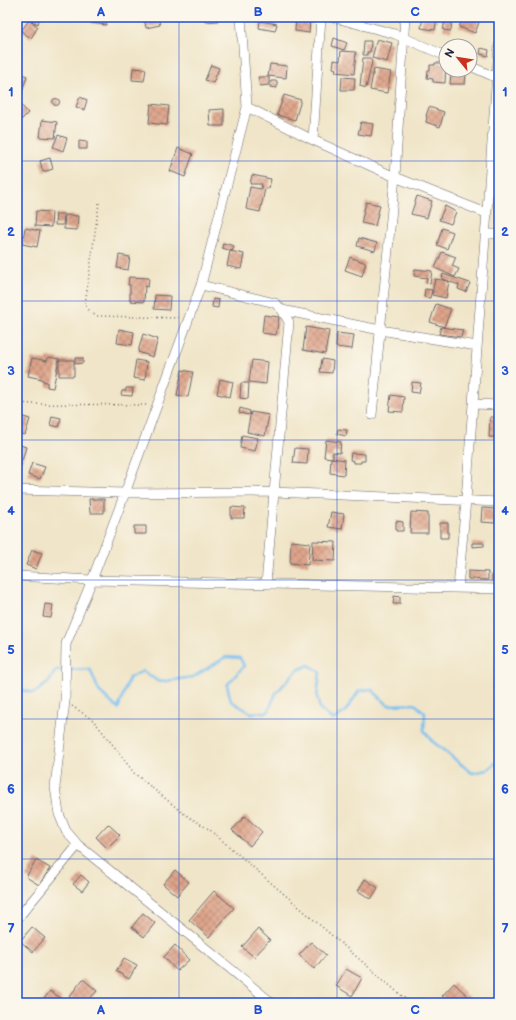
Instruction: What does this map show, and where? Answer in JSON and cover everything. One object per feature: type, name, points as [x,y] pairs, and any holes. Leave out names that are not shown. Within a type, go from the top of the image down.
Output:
[{"type":"street","points":[[241,17],[246,107],[201,285],[125,493],[66,644],[64,687],[65,701],[55,787],[59,814],[66,830],[78,845],[272,1003]]},
{"type":"street","points":[[313,140],[321,17]]},
{"type":"street","points":[[332,17],[404,37],[438,52]]},
{"type":"street","points":[[372,415],[395,177],[405,17]]},
{"type":"street","points":[[458,588],[466,500],[499,46]]},
{"type":"street","points":[[478,70],[497,78]]},
{"type":"street","points":[[246,107],[313,140],[395,177],[486,213]]},
{"type":"street","points":[[485,234],[499,234]]},
{"type":"street","points":[[201,285],[275,303],[282,310],[289,322],[266,584]]},
{"type":"street","points":[[282,310],[380,330],[477,346]]},
{"type":"street","points":[[473,404],[499,405]]},
{"type":"street","points":[[17,490],[125,493],[274,492],[499,502]]},
{"type":"street","points":[[17,576],[92,580],[499,589]]},
{"type":"street","points":[[17,919],[78,845]]},
{"type":"path","points":[[99,203],[85,304],[88,312],[96,316],[189,318]]},
{"type":"path","points":[[17,403],[157,405]]},
{"type":"path","points":[[65,701],[93,720],[134,773],[210,830],[410,1003]]},
{"type":"building","points":[[25,17],[40,17],[38,24],[24,19]]},
{"type":"building","points":[[92,17],[108,17],[106,25],[91,23]]},
{"type":"building","points":[[144,17],[158,17],[160,25],[146,28]]},
{"type":"building","points":[[205,17],[217,17],[218,21],[205,22]]},
{"type":"building","points":[[296,17],[310,18],[309,33],[295,31]]},
{"type":"building","points":[[423,17],[437,17],[435,30],[421,28]]},
{"type":"building","points":[[440,17],[452,17],[451,31],[443,30],[445,21],[440,20]]},
{"type":"building","points":[[463,17],[481,17],[475,33],[459,27]]},
{"type":"building","points":[[29,20],[38,27],[31,38],[21,31]]},
{"type":"building","points":[[260,21],[277,24],[275,31],[259,28]]},
{"type":"building","points":[[334,38],[347,43],[344,50],[332,46]]},
{"type":"building","points":[[377,39],[392,43],[387,62],[372,58]]},
{"type":"building","points":[[364,41],[371,41],[370,52],[367,52],[367,55],[363,55]]},
{"type":"building","points":[[481,48],[489,50],[488,56],[480,54]]},
{"type":"building","points":[[341,51],[356,52],[354,74],[335,72],[336,69],[333,68],[334,60],[340,61]]},
{"type":"building","points":[[363,58],[370,58],[372,62],[366,88],[360,86]]},
{"type":"building","points":[[435,63],[438,63],[438,78],[445,78],[445,83],[433,82],[433,79],[427,78],[430,65],[435,65]]},
{"type":"building","points":[[270,64],[287,66],[286,78],[268,76]]},
{"type":"building","points":[[211,65],[219,68],[213,83],[205,80]]},
{"type":"building","points":[[133,68],[146,69],[144,81],[132,80]]},
{"type":"building","points":[[374,69],[391,72],[387,93],[370,90]]},
{"type":"building","points":[[17,72],[27,76],[21,95],[17,94]]},
{"type":"building","points":[[258,77],[269,77],[269,85],[260,86]]},
{"type":"building","points":[[342,77],[355,78],[354,90],[341,90]]},
{"type":"building","points":[[451,78],[466,78],[465,84],[450,84]]},
{"type":"building","points":[[271,81],[277,81],[277,88],[270,87]]},
{"type":"building","points":[[284,95],[301,100],[295,120],[277,115]]},
{"type":"building","points":[[80,97],[87,100],[84,110],[76,107]]},
{"type":"building","points":[[56,98],[59,99],[59,105],[56,106],[53,105],[52,102],[53,99]]},
{"type":"building","points":[[151,104],[169,106],[167,125],[149,123]]},
{"type":"building","points":[[21,105],[28,113],[18,123],[17,109]]},
{"type":"building","points":[[429,107],[444,112],[440,127],[426,122]]},
{"type":"building","points":[[224,109],[224,126],[210,126],[209,110]]},
{"type":"building","points":[[42,120],[57,122],[55,138],[40,137]]},
{"type":"building","points":[[361,122],[373,124],[371,136],[358,134]]},
{"type":"building","points":[[58,135],[67,138],[63,151],[53,147]]},
{"type":"building","points":[[79,141],[87,142],[87,149],[79,149]]},
{"type":"building","points":[[178,148],[193,154],[185,177],[170,171]]},
{"type":"building","points":[[50,158],[53,169],[43,172],[40,161]]},
{"type":"building","points":[[252,175],[271,179],[269,188],[266,190],[265,189],[260,212],[246,209],[250,187],[261,189],[262,184],[250,184]]},
{"type":"building","points":[[417,196],[432,201],[427,218],[411,214]]},
{"type":"building","points":[[366,202],[380,205],[375,226],[361,223]]},
{"type":"building","points":[[445,206],[456,212],[451,224],[439,220]]},
{"type":"building","points":[[36,211],[52,212],[51,227],[35,226]]},
{"type":"building","points":[[56,214],[64,214],[63,225],[55,225]]},
{"type":"building","points":[[65,215],[78,216],[77,230],[64,229]]},
{"type":"building","points":[[25,228],[40,231],[37,247],[22,244]]},
{"type":"building","points":[[442,228],[453,232],[447,249],[437,245]]},
{"type":"building","points":[[359,238],[377,243],[375,251],[357,246]]},
{"type":"building","points":[[223,243],[234,246],[232,251],[222,248]]},
{"type":"building","points":[[230,251],[244,254],[241,269],[227,266]]},
{"type":"building","points":[[442,252],[456,257],[452,266],[459,269],[455,277],[435,268]]},
{"type":"building","points":[[119,255],[130,257],[128,270],[117,268]]},
{"type":"building","points":[[350,257],[366,263],[362,276],[345,270]]},
{"type":"building","points":[[415,269],[432,271],[430,284],[426,283],[427,278],[414,276]]},
{"type":"building","points":[[443,274],[470,283],[466,292],[458,289],[459,285],[442,279]]},
{"type":"building","points":[[129,277],[149,278],[148,287],[145,286],[144,302],[130,301],[130,285],[128,285]]},
{"type":"building","points":[[435,279],[449,281],[446,298],[432,295]]},
{"type":"building","points":[[425,289],[432,290],[430,298],[424,297]]},
{"type":"building","points":[[155,295],[170,296],[169,310],[154,309]]},
{"type":"building","points":[[213,299],[219,300],[218,308],[212,307]]},
{"type":"building","points":[[436,304],[451,309],[444,327],[430,322]]},
{"type":"building","points":[[264,315],[279,317],[276,335],[262,333]]},
{"type":"building","points":[[306,327],[329,331],[325,354],[303,350]]},
{"type":"building","points":[[441,327],[463,330],[461,337],[439,334]]},
{"type":"building","points":[[119,329],[134,332],[132,345],[117,343]]},
{"type":"building","points":[[337,333],[354,335],[352,349],[336,347]]},
{"type":"building","points":[[143,334],[158,339],[153,357],[138,352]]},
{"type":"building","points":[[48,357],[59,359],[53,388],[47,387],[47,382],[43,381],[42,379],[28,376],[32,358],[47,361]]},
{"type":"building","points":[[75,358],[83,358],[83,363],[75,364]]},
{"type":"building","points":[[322,359],[333,361],[332,373],[320,372]]},
{"type":"building","points":[[59,360],[74,360],[74,376],[59,376]]},
{"type":"building","points":[[136,360],[147,362],[145,380],[133,378]]},
{"type":"building","points":[[252,360],[268,362],[266,384],[249,382]]},
{"type":"building","points":[[182,370],[193,372],[188,397],[177,395]]},
{"type":"building","points":[[220,379],[233,382],[230,397],[217,394]]},
{"type":"building","points":[[412,382],[421,383],[419,393],[411,392]]},
{"type":"building","points":[[241,383],[249,383],[248,399],[240,398]]},
{"type":"building","points":[[126,388],[133,388],[132,396],[121,395],[122,391],[126,391]]},
{"type":"building","points":[[391,395],[404,397],[403,412],[389,411]]},
{"type":"building","points":[[240,408],[250,411],[249,415],[239,413]]},
{"type":"building","points":[[251,412],[269,415],[265,436],[247,432]]},
{"type":"building","points":[[17,415],[30,419],[25,435],[17,433]]},
{"type":"building","points":[[52,416],[61,418],[59,427],[50,425]]},
{"type":"building","points":[[490,417],[499,417],[499,437],[489,437]]},
{"type":"building","points":[[338,429],[347,430],[346,436],[337,434]]},
{"type":"building","points":[[242,435],[258,438],[255,451],[240,448]]},
{"type":"building","points":[[326,440],[341,442],[340,453],[333,452],[333,458],[324,457]]},
{"type":"building","points":[[17,444],[26,447],[22,461],[17,460]]},
{"type":"building","points":[[295,448],[308,449],[307,464],[293,463]]},
{"type":"building","points":[[351,453],[365,454],[365,461],[361,461],[361,463],[354,463],[354,461],[350,460]]},
{"type":"building","points":[[331,458],[345,460],[344,475],[330,473]]},
{"type":"building","points":[[20,460],[21,465],[17,466],[17,461]]},
{"type":"building","points":[[32,463],[45,467],[40,479],[28,475]]},
{"type":"building","points":[[89,499],[104,499],[104,513],[90,513]]},
{"type":"building","points":[[231,507],[245,508],[244,518],[231,518]]},
{"type":"building","points":[[482,508],[496,509],[495,523],[481,522]]},
{"type":"building","points":[[331,512],[344,514],[342,529],[328,527]]},
{"type":"building","points":[[411,512],[428,513],[428,533],[410,533]]},
{"type":"building","points":[[396,521],[403,522],[403,531],[396,531]]},
{"type":"building","points":[[440,523],[448,523],[448,538],[440,538]]},
{"type":"building","points":[[134,526],[146,526],[146,534],[134,534]]},
{"type":"building","points":[[291,541],[310,543],[308,565],[290,563]]},
{"type":"building","points":[[313,541],[336,542],[335,561],[312,560]]},
{"type":"building","points":[[472,543],[484,543],[484,546],[472,547]]},
{"type":"building","points":[[32,550],[42,553],[36,569],[26,565]]},
{"type":"building","points":[[468,571],[488,572],[488,580],[468,579]]},
{"type":"building","points":[[492,574],[499,574],[499,580],[492,580]]},
{"type":"building","points":[[394,596],[400,597],[400,604],[393,604]]},
{"type":"building","points":[[45,604],[53,605],[51,618],[43,617]]},
{"type":"building","points":[[245,816],[262,832],[250,846],[232,830]]},
{"type":"building","points":[[108,824],[120,835],[107,848],[96,837]]},
{"type":"building","points":[[36,860],[50,868],[39,885],[26,877]]},
{"type":"building","points":[[175,870],[189,882],[177,896],[163,884]]},
{"type":"building","points":[[81,875],[89,882],[82,891],[73,884]]},
{"type":"building","points":[[365,879],[378,888],[371,899],[358,891]]},
{"type":"building","points":[[214,891],[234,908],[209,937],[189,920]]},
{"type":"building","points":[[143,913],[155,923],[144,937],[132,927]]},
{"type":"building","points":[[32,927],[45,938],[33,952],[20,941]]},
{"type":"building","points":[[258,929],[270,940],[254,957],[242,947]]},
{"type":"building","points":[[311,942],[326,955],[314,969],[299,955]]},
{"type":"building","points":[[175,945],[189,960],[177,971],[164,957]]},
{"type":"building","points":[[124,958],[137,965],[129,979],[116,971]]},
{"type":"building","points":[[346,969],[362,978],[352,996],[336,986]]},
{"type":"building","points":[[83,979],[97,991],[86,1003],[77,1003],[69,997]]},
{"type":"building","points":[[454,983],[471,999],[467,1003],[449,1003],[442,996]]},
{"type":"building","points":[[50,991],[62,999],[59,1003],[41,1003]]},
{"type":"waterway","points":[[68,670],[90,669],[99,691],[118,709],[129,678],[143,671],[159,682],[193,677],[226,657],[240,658],[244,666],[227,685],[231,701],[251,713],[268,712],[276,693],[296,671],[309,665],[320,672],[317,697],[320,709],[333,720],[345,712],[359,691],[371,689],[388,705],[415,704],[425,713],[424,730],[432,741],[472,773],[487,770],[499,760]]},
{"type":"waterway","points":[[17,689],[34,693],[48,683],[56,670],[63,670]]}]
